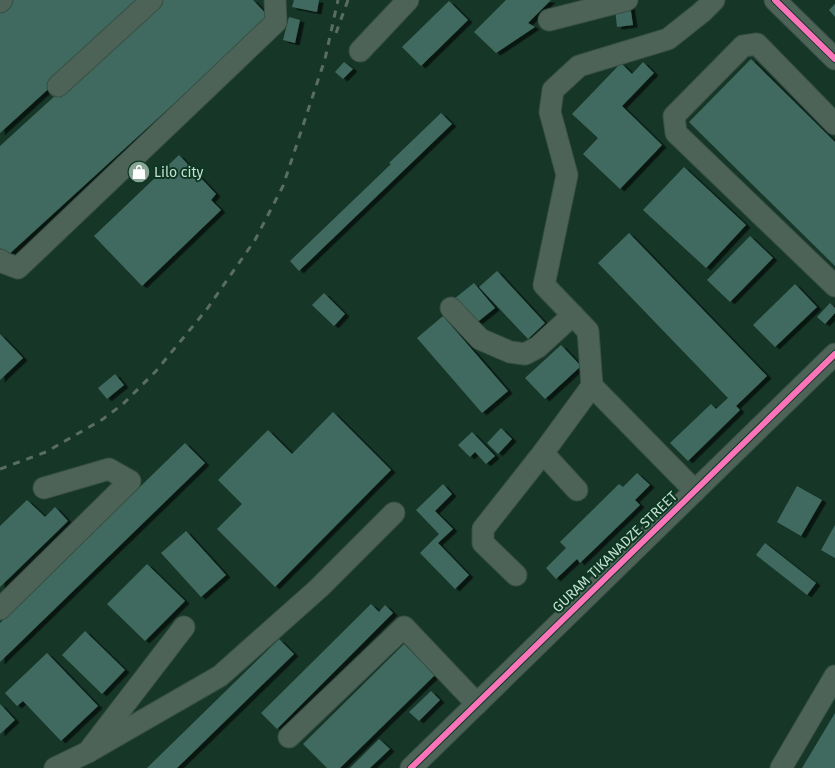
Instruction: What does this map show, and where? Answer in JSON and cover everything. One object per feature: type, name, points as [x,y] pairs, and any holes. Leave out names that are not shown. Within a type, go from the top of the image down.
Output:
[{"type":"street","points":[[58,86],[152,0]]},
{"type":"street","points":[[0,260],[18,268],[276,22],[275,0]]},
{"type":"street","points":[[360,51],[408,0]]},
{"type":"street","points":[[549,20],[627,0]]},
{"type":"street","points":[[695,491],[592,386],[588,331],[544,285],[567,175],[550,112],[553,90],[579,66],[668,39],[702,12],[714,0]]},
{"type":"street","points":[[775,0],[835,59]]},
{"type":"street","points":[[835,124],[757,44],[743,46],[674,116],[676,133],[835,286]]},
{"type":"street","points":[[451,308],[480,339],[510,352],[525,354],[538,347],[572,315]]},
{"type":"street","name":"GURAM TIKANADZE STREET","points":[[412,768],[835,354]]},
{"type":"street","points":[[516,575],[483,543],[483,529],[543,453],[592,386]]},
{"type":"street","points":[[543,453],[577,490]]},
{"type":"street","points":[[0,609],[130,481],[109,469],[44,488]]},
{"type":"street","points":[[55,768],[88,752],[220,676],[319,588],[394,513]]},
{"type":"street","points":[[88,752],[184,627]]},
{"type":"street","points":[[289,737],[404,627],[477,704]]},
{"type":"street","points":[[781,768],[835,676]]},
{"type":"building","points":[[8,0],[146,0],[0,133],[0,7]]},
{"type":"building","points":[[160,0],[253,0],[269,17],[7,256],[0,248],[0,146]]},
{"type":"building","points":[[294,0],[319,0],[317,12],[292,7]]},
{"type":"building","points":[[506,0],[551,0],[528,23],[535,27],[496,53],[474,32]]},
{"type":"building","points":[[449,1],[468,20],[421,66],[402,47]]},
{"type":"building","points":[[835,4],[835,17],[829,10]]},
{"type":"building","points":[[630,5],[633,25],[617,27],[615,8]]},
{"type":"building","points":[[289,17],[300,20],[295,43],[283,40]]},
{"type":"building","points":[[751,59],[835,142],[835,266],[689,122]]},
{"type":"building","points":[[344,62],[353,69],[343,79],[335,72]]},
{"type":"building","points":[[643,62],[654,73],[622,106],[662,145],[620,189],[583,154],[598,138],[572,114],[621,63],[632,74]]},
{"type":"building","points":[[441,113],[452,124],[299,271],[290,261],[391,164],[389,163]]},
{"type":"building","points":[[179,155],[216,194],[211,200],[221,210],[142,286],[94,236]]},
{"type":"building","points":[[684,167],[746,225],[706,268],[643,210]]},
{"type":"building","points":[[629,233],[767,376],[736,406],[740,410],[688,461],[670,443],[711,404],[716,409],[728,398],[598,263]]},
{"type":"building","points":[[750,236],[773,258],[730,302],[707,280]]},
{"type":"building","points":[[497,271],[545,323],[528,339],[479,287]]},
{"type":"building","points":[[474,283],[495,308],[475,324],[454,299]]},
{"type":"building","points":[[795,284],[817,307],[775,347],[753,325]]},
{"type":"building","points":[[324,293],[345,314],[334,326],[312,305]]},
{"type":"building","points":[[830,303],[835,308],[835,313],[825,324],[817,317]]},
{"type":"building","points":[[443,316],[508,391],[482,413],[417,338]]},
{"type":"building","points":[[0,334],[23,358],[0,380]]},
{"type":"building","points":[[561,345],[581,366],[545,399],[525,378]]},
{"type":"building","points":[[115,374],[124,385],[107,399],[98,388]]},
{"type":"building","points":[[333,412],[391,470],[275,587],[217,529],[242,504],[218,480],[268,430],[292,454]]},
{"type":"building","points":[[501,428],[512,439],[498,454],[487,443]]},
{"type":"building","points":[[472,432],[495,456],[486,464],[475,452],[470,457],[458,445]]},
{"type":"building","points":[[185,443],[205,463],[0,662],[0,623]]},
{"type":"building","points":[[637,473],[650,485],[635,500],[640,505],[580,563],[577,559],[556,579],[546,568],[566,548],[560,542],[619,484],[623,487]]},
{"type":"building","points":[[443,484],[452,494],[435,511],[453,529],[438,543],[469,575],[455,589],[420,553],[439,534],[416,510]]},
{"type":"building","points":[[797,486],[822,500],[801,536],[777,522]]},
{"type":"building","points":[[27,500],[45,517],[55,507],[68,521],[0,587],[0,526]]},
{"type":"building","points":[[835,525],[835,558],[821,550]]},
{"type":"building","points":[[186,531],[226,575],[201,597],[161,553]]},
{"type":"building","points":[[765,543],[816,583],[807,595],[756,555]]},
{"type":"building","points":[[147,564],[185,601],[145,641],[107,604]]},
{"type":"building","points":[[371,604],[379,612],[385,605],[393,613],[277,729],[261,713]]},
{"type":"building","points":[[85,631],[125,670],[102,694],[62,655]]},
{"type":"building","points":[[279,639],[294,654],[177,768],[147,768]]},
{"type":"building","points":[[404,644],[435,675],[340,768],[327,768],[303,744]]},
{"type":"building","points":[[47,653],[98,706],[61,741],[23,701],[17,706],[5,693]]},
{"type":"building","points":[[431,691],[440,700],[419,721],[409,712]]},
{"type":"building","points":[[0,704],[15,720],[0,734]]},
{"type":"building","points":[[835,713],[835,768],[802,768]]},
{"type":"building","points":[[379,739],[390,749],[370,768],[350,768]]},
{"type":"railway","points":[[0,469],[46,452],[103,419],[123,404],[156,371],[207,309],[255,240],[283,186],[325,59],[338,0]]},
{"type":"railway","points":[[336,33],[348,0]]},
{"type":"cycle path","points":[[775,0],[835,59]]},
{"type":"cycle path","points":[[411,768],[835,354]]},
{"type":"place","name":"Lilo city","points":[[139,172]]}]
